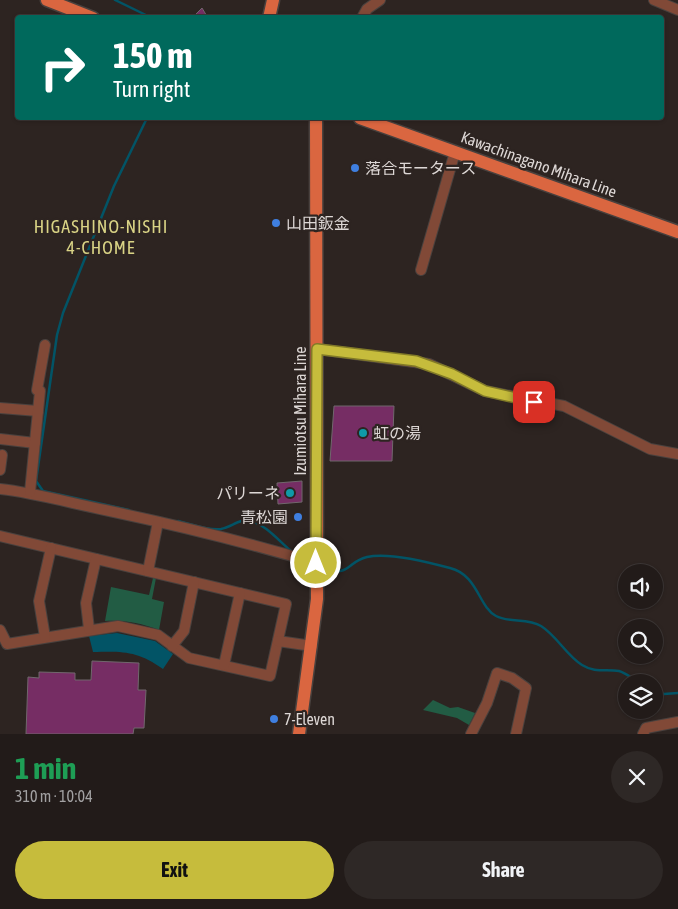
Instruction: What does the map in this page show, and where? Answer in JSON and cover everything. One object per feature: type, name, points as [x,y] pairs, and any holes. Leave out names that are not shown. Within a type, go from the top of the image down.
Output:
[{"type":"main road","points":[[47,0],[85,15]]},
{"type":"main road","points":[[270,15],[273,0]]},
{"type":"main road","name":"Izumiotsu Mihara Line","points":[[300,734],[317,599],[316,120]]},
{"type":"main road","name":"Kawachinagano Mihara Line","points":[[366,120],[678,232]]},
{"type":"street","points":[[364,15],[367,9],[380,0]]},
{"type":"street","points":[[654,0],[678,10]]},
{"type":"street","points":[[421,270],[455,152]]},
{"type":"street","points":[[30,492],[40,391],[36,390],[45,345]]},
{"type":"street","points":[[317,349],[429,364],[485,391],[564,406],[650,449],[678,454]]},
{"type":"street","points":[[0,408],[38,411]]},
{"type":"street","points":[[0,439],[35,443]]},
{"type":"street","points":[[0,470],[2,455]]},
{"type":"street","points":[[0,489],[30,492],[251,544],[316,563]]},
{"type":"street","points":[[148,571],[158,522]]},
{"type":"street","points":[[0,536],[286,604],[270,676],[189,658],[158,635],[144,630],[118,626],[89,629],[7,644],[0,630]]},
{"type":"street","points":[[45,637],[39,601],[51,548]]},
{"type":"street","points":[[89,629],[86,603],[96,559]]},
{"type":"street","points":[[172,646],[184,631],[194,582]]},
{"type":"street","points":[[224,665],[240,593]]},
{"type":"street","points":[[278,641],[312,646]]},
{"type":"street","points":[[472,734],[487,703],[497,673],[512,678],[526,688],[516,734]]},
{"type":"street","points":[[643,734],[646,728],[678,722]]},
{"type":"green space","points":[[153,578],[156,578],[152,599],[164,602],[159,630],[132,622],[105,621],[111,587],[149,595]]},
{"type":"green space","points":[[433,700],[450,708],[458,707],[475,713],[469,725],[457,718],[423,710]]},
{"type":"water","points":[[117,633],[155,641],[173,654],[163,669],[138,655],[130,653],[93,652],[89,636]]},
{"type":"building","points":[[202,8],[206,15],[195,15]]},
{"type":"building","name":"虹の湯","points":[[334,406],[394,406],[392,461],[330,461]]},
{"type":"building","name":"パリーネ","points":[[302,481],[302,502],[278,504],[277,483]]},
{"type":"building","points":[[92,661],[139,663],[138,690],[146,690],[144,728],[134,728],[133,734],[26,734],[28,677],[39,678],[39,672],[75,673],[75,680],[91,680]]},
{"type":"waterway","points":[[115,0],[146,15]]},
{"type":"waterway","points":[[129,510],[43,491],[36,481],[57,335],[63,313],[114,186],[146,120]]},
{"type":"waterway","points":[[178,521],[216,529],[225,528],[247,520],[251,521],[267,530],[290,550]]},
{"type":"waterway","points":[[323,570],[344,570],[360,559],[376,556],[408,558],[450,568],[466,577],[485,605],[496,616],[541,626],[582,665],[596,670],[619,671],[626,674]]},
{"type":"waterway","points":[[663,694],[678,693]]},
{"type":"place","name":"落合モータース","points":[[355,168]]},
{"type":"place","name":"山田鈑金","points":[[276,223]]},
{"type":"place","name":"虹の湯","points":[[363,433]]},
{"type":"place","name":"パリーネ","points":[[290,493]]},
{"type":"place","name":"青松園","points":[[298,517]]},
{"type":"place","name":"7-Eleven","points":[[274,719]]},
{"type":"district","name":"HIGASHINO-NISHI 4-CHOME","points":[[101,236]]},
{"type":"route","points":[[316,563],[317,349],[429,364],[485,391],[534,402]]}]
